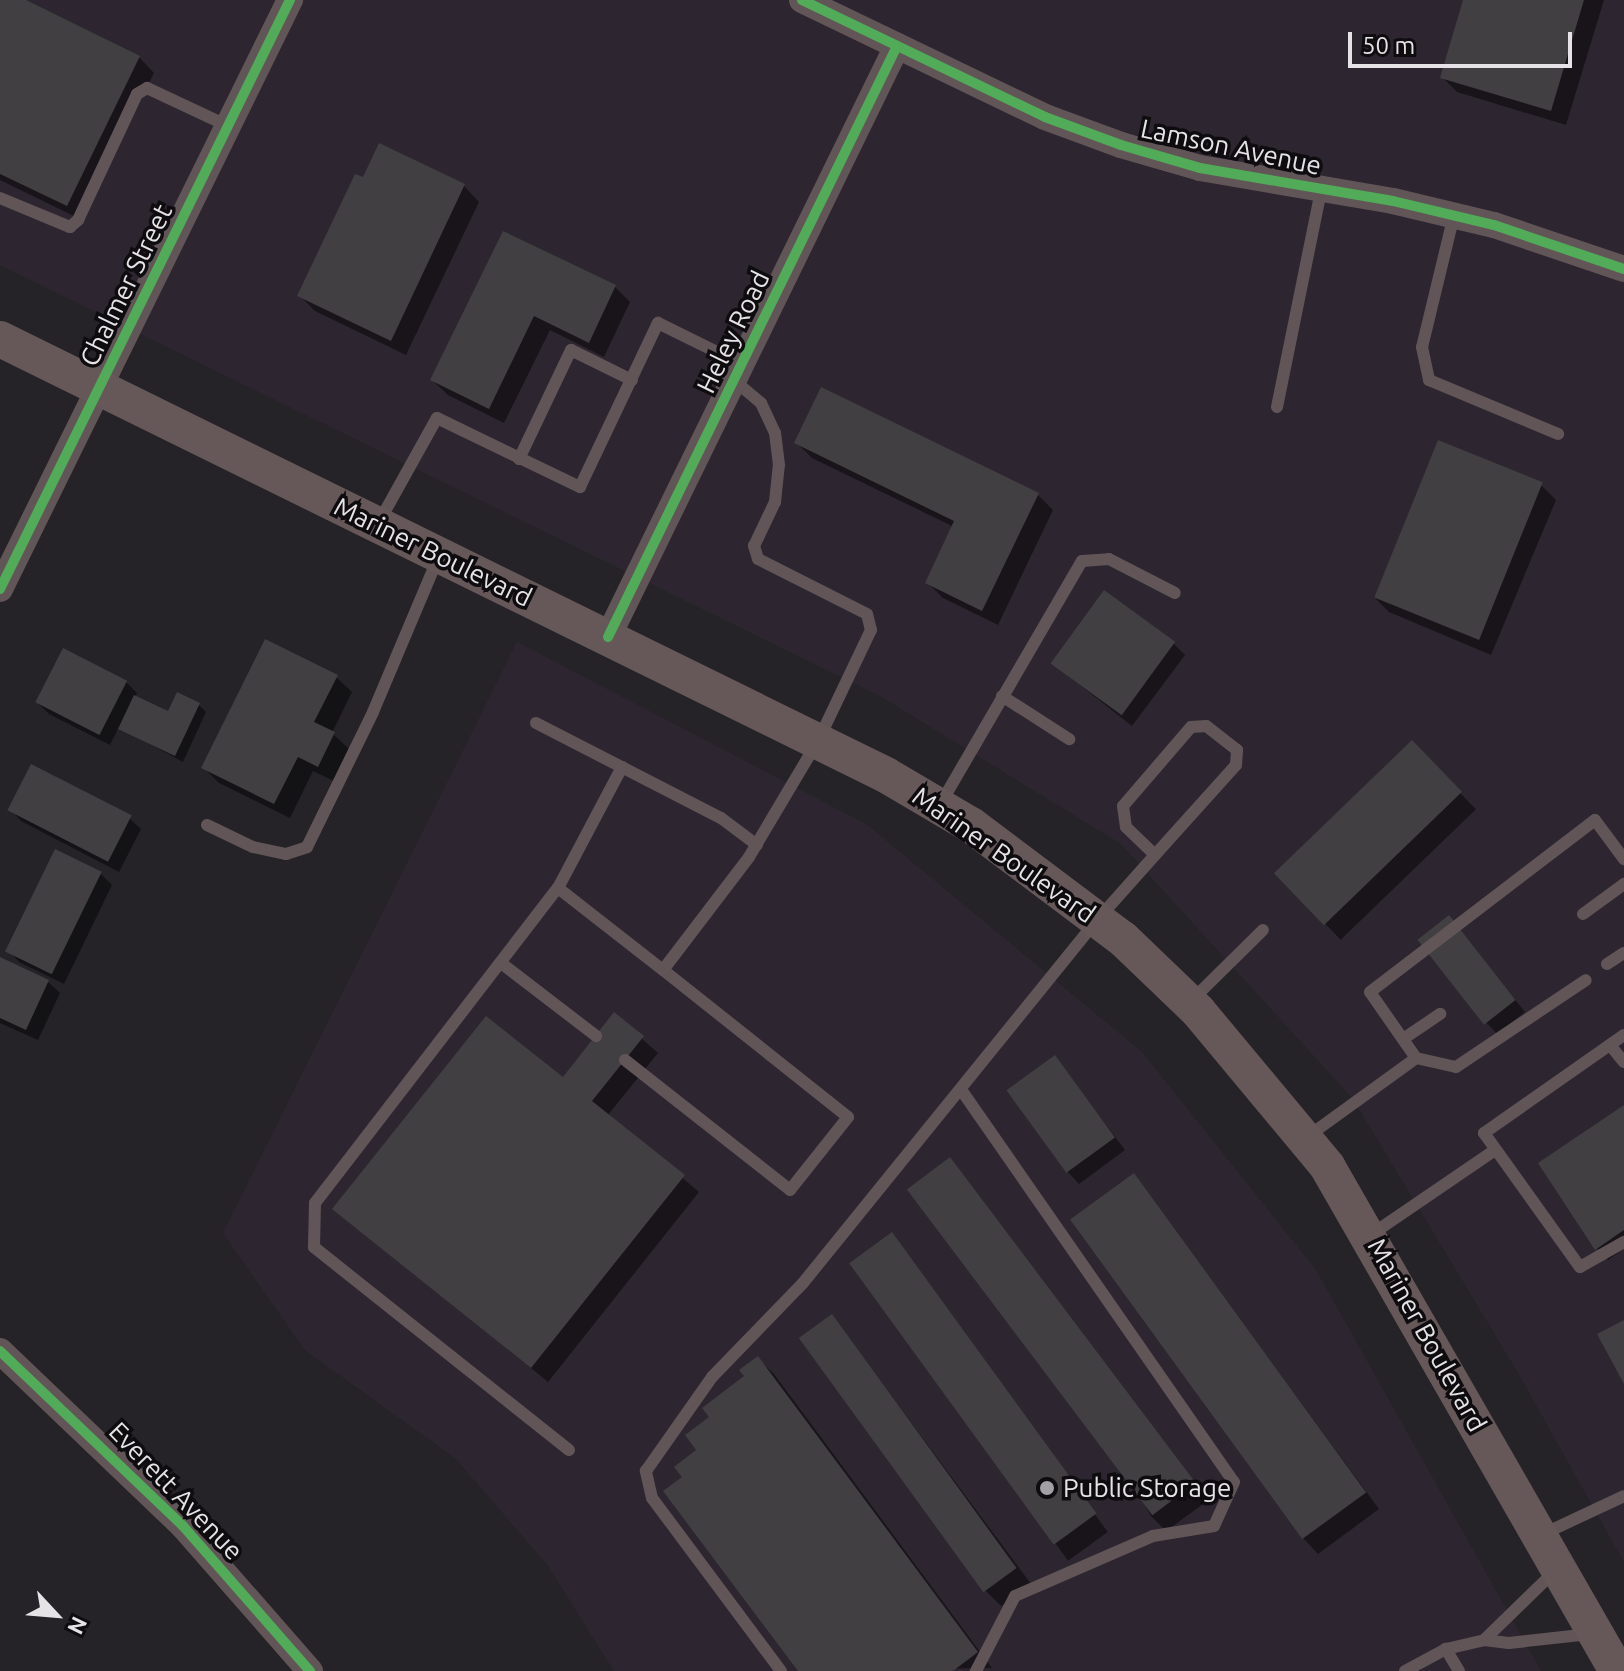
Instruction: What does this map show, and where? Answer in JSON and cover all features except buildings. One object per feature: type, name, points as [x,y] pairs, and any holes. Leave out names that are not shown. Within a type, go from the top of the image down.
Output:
[{"type":"main road","name":"Mariner Boulevard","points":[[0,339],[818,741],[940,806],[1098,919],[1190,1003],[1306,1138],[1371,1236],[1617,1671]]},
{"type":"street","name":"Chalmer Street","points":[[0,589],[290,0]]},
{"type":"street","name":"Lamson Avenue","points":[[802,0],[1045,117],[1121,145],[1200,168],[1454,215],[1624,269]]},
{"type":"street","name":"Heley Road","points":[[608,637],[897,46]]},
{"type":"street","name":"Everett Avenue","points":[[0,1351],[183,1526],[310,1671]]},
{"type":"lane","points":[[0,198],[70,227],[78,220],[137,94],[147,88],[228,126]]},
{"type":"lane","points":[[1277,407],[1321,190]]},
{"type":"lane","points":[[1454,215],[1422,347],[1429,380],[1558,434]]},
{"type":"lane","points":[[378,525],[437,418],[580,487],[658,323],[738,372],[761,403],[775,433],[779,465],[775,502],[754,546],[758,559],[867,614],[871,630],[818,741],[757,845],[663,970]]},
{"type":"lane","points":[[519,459],[571,350],[632,380]]},
{"type":"lane","points":[[207,825],[264,850],[286,854],[307,847],[373,712],[439,555]]},
{"type":"lane","points":[[940,806],[1082,561],[1109,559],[1175,593]]},
{"type":"lane","points":[[1002,696],[1069,739]]},
{"type":"lane","points":[[536,723],[721,818],[757,845]]},
{"type":"lane","points":[[781,1671],[652,1498],[646,1471],[712,1377],[803,1283],[962,1091],[1098,919],[1236,765],[1237,750],[1206,726],[1191,727],[1123,806],[1126,827],[1155,855]]},
{"type":"lane","points":[[569,1450],[314,1247],[315,1203],[558,888],[622,767]]},
{"type":"lane","points":[[1586,980],[1456,1067],[1416,1058],[1370,992],[1595,820],[1624,859]]},
{"type":"lane","points":[[1583,914],[1624,884]]},
{"type":"lane","points":[[558,888],[848,1117],[790,1190],[625,1060]]},
{"type":"lane","points":[[1190,1003],[1263,930]]},
{"type":"lane","points":[[1607,964],[1624,953]]},
{"type":"lane","points":[[501,963],[596,1036]]},
{"type":"lane","points":[[1403,1039],[1440,1014]]},
{"type":"lane","points":[[1624,1035],[1484,1133],[1580,1267],[1624,1242]]},
{"type":"lane","points":[[1610,1045],[1624,1062]]},
{"type":"lane","points":[[1306,1138],[1416,1058]]},
{"type":"lane","points":[[962,1091],[1234,1482],[1214,1526],[1153,1536],[1015,1596],[976,1671]]},
{"type":"lane","points":[[1371,1236],[1495,1150]]},
{"type":"lane","points":[[1540,1536],[1624,1496]]},
{"type":"lane","points":[[1484,1640],[1559,1568]]},
{"type":"lane","points":[[1405,1671],[1446,1649],[1484,1640],[1509,1643],[1596,1633]]},
{"type":"lane","points":[[1446,1649],[1459,1671]]},
{"type":"shaded area","points":[[0,0],[1624,0],[1624,1562],[1517,1371],[1353,1099],[1121,844],[882,697],[0,265]]},
{"type":"shaded area","points":[[517,642],[866,824],[1142,1052],[1316,1270],[1541,1671],[614,1671],[549,1567],[456,1459],[305,1350],[223,1233]]},
{"type":"cycle path","points":[[0,589],[290,0]]},
{"type":"cycle path","points":[[802,0],[1045,117],[1121,145],[1200,168],[1393,201],[1494,225],[1624,269]]},
{"type":"cycle path","points":[[608,637],[897,46]]},
{"type":"cycle path","points":[[0,1351],[183,1526],[310,1671]]},
{"type":"place","name":"Public Storage","points":[[1047,1488]]}]
